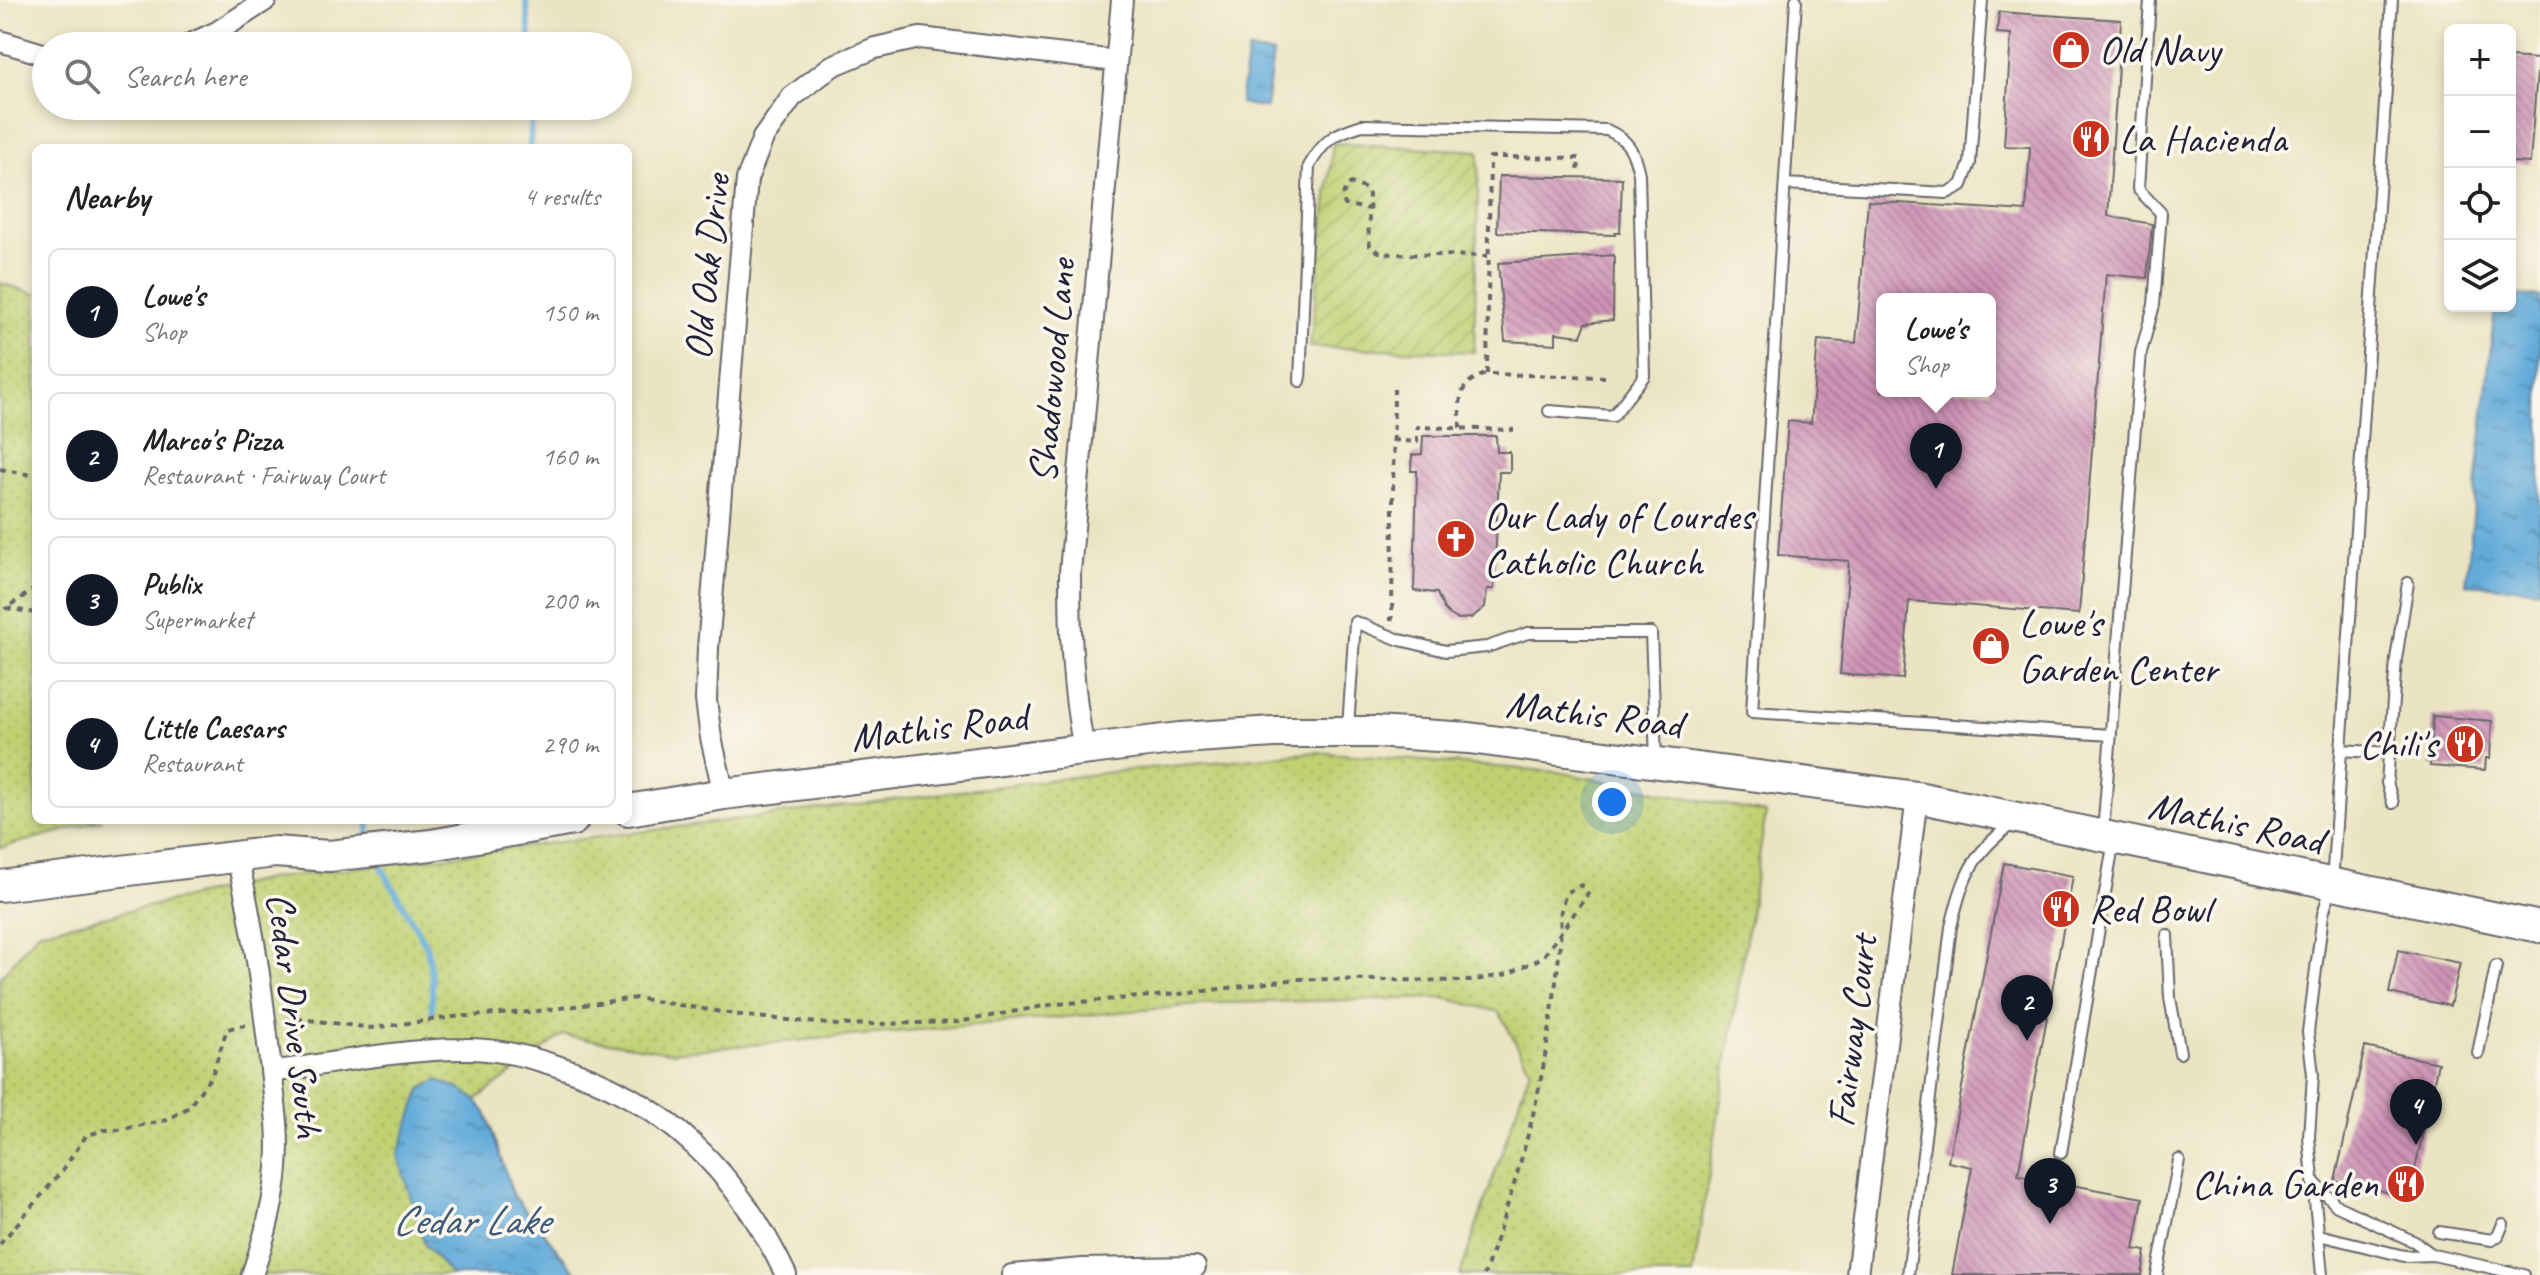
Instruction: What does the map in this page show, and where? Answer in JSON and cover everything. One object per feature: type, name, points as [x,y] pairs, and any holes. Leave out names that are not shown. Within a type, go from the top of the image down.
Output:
[{"type":"street","points":[[216,32],[266,0]]},
{"type":"street","name":"Shadowood Lane","points":[[1084,749],[1074,699],[1070,655],[1070,572],[1122,0]]},
{"type":"street","name":"Old Oak Drive","points":[[724,794],[706,700],[708,648],[747,179],[763,138],[792,97],[832,66],[875,48],[920,38],[1116,61]]},
{"type":"street","points":[[0,41],[32,51]]},
{"type":"street","name":"Mathis Road","points":[[632,809],[724,794],[1211,736],[1348,732],[1469,738],[1917,797],[2540,927]]},
{"type":"street","name":"Fairway Court","points":[[1857,1275],[1917,797]]},
{"type":"street","points":[[0,886],[275,852],[329,856],[431,845],[550,824]]},
{"type":"street","name":"Cedar Drive South","points":[[237,857],[266,1020],[278,1118],[277,1169],[267,1231],[252,1275]]},
{"type":"street","points":[[271,1072],[423,1050],[468,1048],[536,1059],[592,1078],[638,1101],[671,1123],[700,1149],[750,1208],[786,1275]]},
{"type":"street","points":[[1012,1275],[1083,1269],[1195,1267]]},
{"type":"lane","points":[[1796,0],[1752,712],[2111,735]]},
{"type":"lane","points":[[1785,184],[1947,193],[1962,185],[1970,163],[1982,0]]},
{"type":"lane","points":[[2061,1153],[2108,837],[2111,735],[2141,352],[2154,305],[2161,213],[2138,189],[2150,0]]},
{"type":"lane","points":[[2322,1275],[2309,1137],[2313,1075],[2308,1032],[2323,914],[2332,884],[2392,0]]},
{"type":"lane","points":[[1300,381],[1309,166],[1320,148],[1335,134],[1362,125],[1607,130],[1623,137],[1633,150],[1639,174],[1644,376],[1613,416],[1549,411]]},
{"type":"lane","points":[[2393,803],[2387,783],[2396,659],[2408,583]]},
{"type":"lane","points":[[1348,732],[1355,622],[1400,640],[1446,651],[1487,647],[1528,633],[1651,633],[1656,762]]},
{"type":"lane","points":[[2341,750],[2390,753]]},
{"type":"lane","points":[[1908,1275],[1951,927],[1962,883],[1974,859],[1994,837],[2020,818]]},
{"type":"lane","points":[[2167,935],[2170,998],[2180,1053]]},
{"type":"lane","points":[[2478,1053],[2496,966]]},
{"type":"lane","points":[[2157,1275],[2179,1160]]},
{"type":"lane","points":[[2314,1182],[2337,1206],[2415,1242],[2433,1255]]},
{"type":"lane","points":[[2439,1232],[2492,1240],[2498,1236],[2503,1224]]},
{"type":"lane","points":[[2319,1235],[2404,1256],[2433,1255],[2524,1275]]},
{"type":"path","points":[[1487,374],[1490,157],[1579,158],[1578,174]]},
{"type":"path","points":[[1371,209],[1345,205],[1344,189],[1351,183],[1368,190],[1371,209],[1370,246],[1379,252],[1488,256]]},
{"type":"path","points":[[1460,428],[1460,395],[1474,377],[1487,374],[1605,377]]},
{"type":"path","points":[[1368,627],[1371,620],[1392,619],[1394,389]]},
{"type":"path","points":[[1393,440],[1417,442],[1417,427],[1514,430]]},
{"type":"path","points":[[0,469],[32,475]]},
{"type":"path","points":[[0,611],[32,591]]},
{"type":"path","points":[[6,608],[32,612]]},
{"type":"path","points":[[0,1244],[62,1171],[86,1136],[103,1130],[167,1120],[189,1107],[212,1075],[227,1029],[266,1020],[301,1019],[372,1028],[636,998],[746,1016],[839,1025],[958,1022],[1055,1004],[1190,993],[1297,979],[1470,981],[1508,974],[1543,957],[1561,935],[1567,921],[1588,894],[1581,885],[1567,892],[1559,910],[1561,935],[1539,1091],[1523,1156],[1484,1275]]},
{"type":"green space","points":[[1333,143],[1479,151],[1474,352],[1310,347]]},
{"type":"green space","points":[[0,283],[32,293],[32,824],[88,824],[0,848]]},
{"type":"green space","points":[[1317,752],[1558,772],[1766,813],[1693,1275],[1460,1275],[1530,1069],[1499,1012],[1445,998],[1223,1003],[670,1052],[563,1035],[476,1100],[486,1113],[513,1195],[578,1275],[0,1275],[0,978],[38,932],[267,879],[1119,771]]},
{"type":"water","points":[[1248,50],[1273,54],[1266,108],[1240,103]]},
{"type":"water","points":[[2516,295],[2540,297],[2540,590],[2466,584],[2494,312],[2516,312]]},
{"type":"water","name":"Cedar Lake","points":[[438,1080],[462,1090],[476,1100],[486,1113],[513,1195],[578,1275],[451,1275],[425,1245],[398,1155],[421,1089]]},
{"type":"building","points":[[1999,12],[2121,20],[2108,216],[2152,224],[2147,278],[2106,274],[2079,614],[1909,601],[1903,679],[1840,674],[1849,561],[1778,555],[1788,421],[1811,423],[1818,340],[1856,343],[1868,201],[2026,211],[2030,147],[2004,146],[2011,34],[1997,33]]},
{"type":"building","points":[[2516,57],[2538,59],[2530,163],[2516,162]]},
{"type":"building","points":[[1499,176],[1622,178],[1620,232],[1615,232],[1615,235],[1497,232]]},
{"type":"building","points":[[1614,255],[1613,320],[1586,323],[1581,336],[1556,333],[1556,344],[1505,341],[1498,263]]},
{"type":"building","name":"Our Lady of Lourdes Catholic Church","points":[[1423,436],[1496,436],[1497,452],[1510,452],[1510,472],[1499,472],[1494,589],[1487,589],[1485,607],[1471,618],[1457,619],[1449,614],[1437,593],[1414,591],[1417,471],[1411,471],[1412,455],[1422,454]]},
{"type":"building","points":[[2433,716],[2492,721],[2490,758],[2486,758],[2485,770],[2430,766]]},
{"type":"building","points":[[2004,863],[2073,876],[2018,1175],[2143,1198],[2134,1249],[2146,1251],[2142,1275],[1952,1275],[1972,1167],[1948,1162]]},
{"type":"building","points":[[2398,950],[2460,963],[2450,1006],[2389,993]]},
{"type":"building","points":[[2365,1047],[2438,1063],[2409,1197],[2335,1181]]},
{"type":"waterway","points":[[526,0],[529,32]]},
{"type":"waterway","points":[[530,144],[531,120]]},
{"type":"waterway","points":[[368,842],[369,824]]},
{"type":"waterway","points":[[382,868],[427,947],[432,980],[432,1011]]},
{"type":"place","name":"Old Navy","points":[[2071,50]]},
{"type":"place","name":"La Hacienda","points":[[2091,139]]},
{"type":"place","name":"Lowe's","points":[[1936,489]]},
{"type":"place","name":"Our Lady of Lourdes Catholic Church","points":[[1456,539]]},
{"type":"place","name":"Lowe's Garden Center","points":[[1991,646]]},
{"type":"place","name":"Chili's","points":[[2465,744]]},
{"type":"place","name":"Red Bowl","points":[[2061,909]]},
{"type":"place","name":"Marco's Pizza","points":[[2027,1041]]},
{"type":"place","name":"Little Caesars","points":[[2416,1145]]},
{"type":"place","name":"China Garden","points":[[2406,1184]]},
{"type":"place","name":"Publix","points":[[2050,1224]]}]
